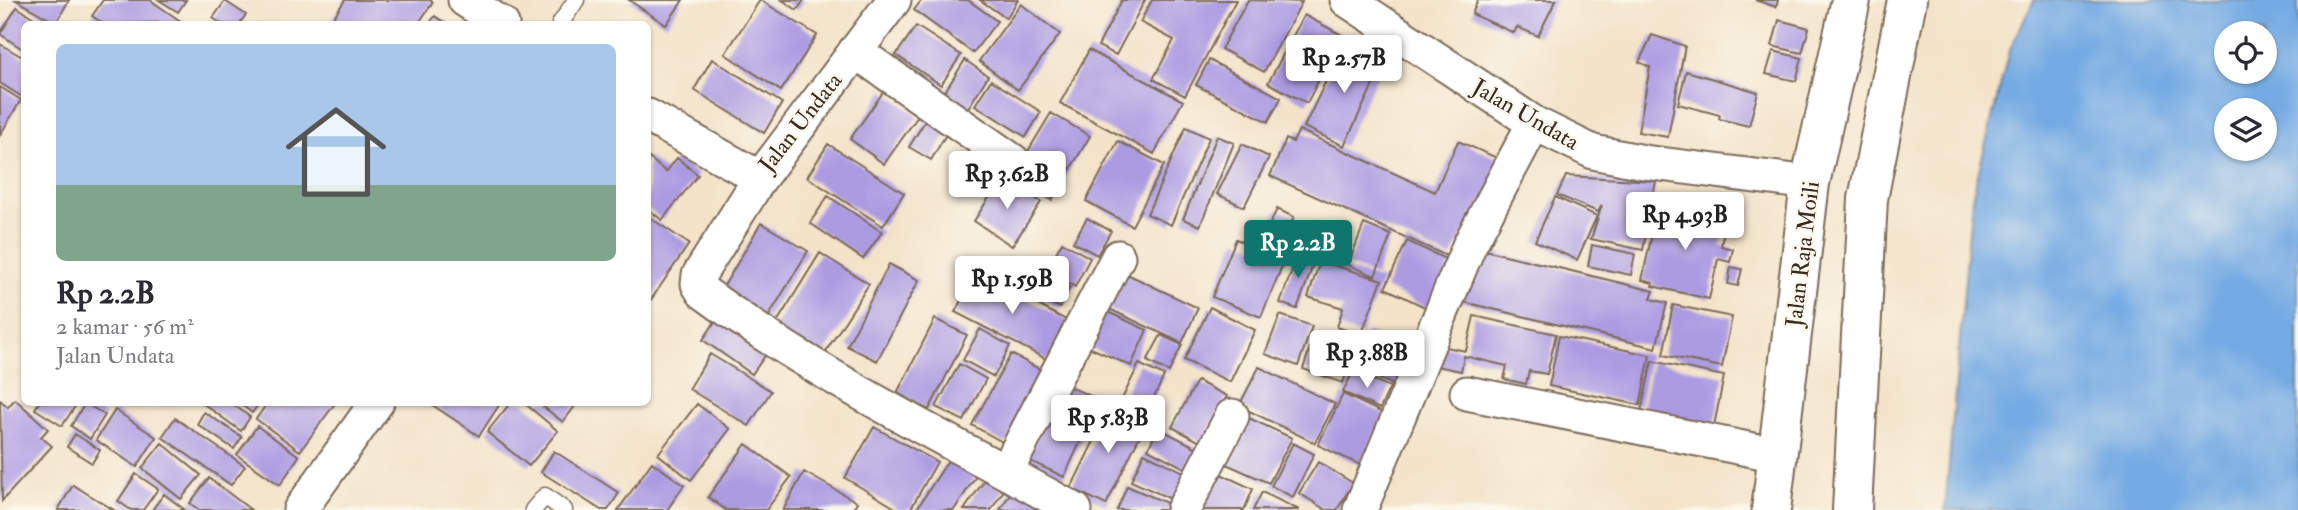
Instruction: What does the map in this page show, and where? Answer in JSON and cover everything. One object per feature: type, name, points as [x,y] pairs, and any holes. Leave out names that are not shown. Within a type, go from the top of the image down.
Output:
[{"type":"street","points":[[465,0],[497,21]]},
{"type":"street","name":"Jalan Undata","points":[[651,118],[760,178],[894,0]]},
{"type":"street","name":"Jalan Raja Moili","points":[[1771,510],[1810,183],[1851,0]]},
{"type":"street","points":[[1852,510],[1868,199],[1908,0]]},
{"type":"street","name":"Jalan Undata","points":[[1358,3],[1534,123],[1593,152],[1644,162],[1810,183]]},
{"type":"street","points":[[855,51],[1013,161]]},
{"type":"street","points":[[1360,510],[1468,246],[1534,123]]},
{"type":"street","points":[[760,178],[699,275],[698,285],[704,292],[786,350],[870,400],[1075,510]]},
{"type":"street","points":[[1006,472],[1118,257]]},
{"type":"street","points":[[1467,393],[1777,455]]},
{"type":"street","points":[[300,510],[374,406]]},
{"type":"street","points":[[1183,510],[1232,416]]},
{"type":"lane","points":[[563,21],[576,0]]},
{"type":"lane","points":[[533,510],[545,496],[564,510]]},
{"type":"water","points":[[2034,0],[2298,0],[2298,510],[1945,510],[1972,198],[2009,51]]},
{"type":"building","points":[[16,0],[69,0],[57,21]]},
{"type":"building","points":[[103,0],[150,0],[181,21],[100,21],[92,16]]},
{"type":"building","points":[[159,0],[186,0],[178,12]]},
{"type":"building","points":[[345,0],[433,2],[420,21],[331,21]]},
{"type":"building","points":[[629,0],[683,0],[666,25]]},
{"type":"building","points":[[760,0],[817,35],[781,91],[725,54]]},
{"type":"building","points":[[782,0],[804,0],[797,10]]},
{"type":"building","points":[[922,0],[968,0],[997,21],[973,53],[914,10]]},
{"type":"building","points":[[980,0],[1018,0],[1006,18]]},
{"type":"building","points":[[1122,0],[1145,0],[1116,55],[1098,46]]},
{"type":"building","points":[[1152,0],[1236,0],[1185,96],[1153,79],[1174,40],[1140,22]]},
{"type":"building","points":[[1248,0],[1302,2],[1264,72],[1221,49]]},
{"type":"building","points":[[1478,0],[1556,0],[1538,36],[1517,27],[1514,33],[1472,14]]},
{"type":"building","points":[[1755,0],[1778,0],[1776,7]]},
{"type":"building","points":[[225,1],[246,15],[241,21],[218,21],[213,18]]},
{"type":"building","points":[[1021,4],[1060,34],[1018,90],[979,61]]},
{"type":"building","points":[[17,7],[38,21],[21,21],[21,48],[0,34]]},
{"type":"building","points":[[1304,15],[1342,35],[1307,103],[1268,83]]},
{"type":"building","points":[[1779,20],[1809,28],[1802,53],[1772,46]]},
{"type":"building","points":[[916,26],[961,55],[941,85],[896,55]]},
{"type":"building","points":[[1652,35],[1685,46],[1668,137],[1638,132],[1650,67],[1639,62]]},
{"type":"building","points":[[1344,43],[1384,62],[1344,146],[1304,127]]},
{"type":"building","points":[[0,44],[21,56],[21,96],[0,83]]},
{"type":"building","points":[[1089,50],[1183,101],[1154,154],[1060,103]]},
{"type":"building","points":[[1773,51],[1802,58],[1796,81],[1766,74]]},
{"type":"building","points":[[712,59],[782,103],[764,133],[694,90]]},
{"type":"building","points":[[965,60],[988,76],[968,108],[944,93]]},
{"type":"building","points":[[1209,60],[1281,98],[1268,122],[1196,85]]},
{"type":"building","points":[[1686,71],[1758,92],[1749,126],[1719,119],[1720,115],[1678,104]]},
{"type":"building","points":[[991,80],[1041,112],[1026,137],[975,105]]},
{"type":"building","points":[[0,87],[21,100],[0,135]]},
{"type":"building","points":[[884,91],[918,116],[884,164],[850,139]]},
{"type":"building","points":[[1051,113],[1090,136],[1052,200],[1013,176]]},
{"type":"building","points":[[927,118],[948,131],[931,160],[909,147]]},
{"type":"building","points":[[1186,127],[1209,138],[1171,225],[1147,214]]},
{"type":"building","points":[[1299,130],[1435,192],[1458,141],[1504,161],[1451,258],[1270,176],[1286,139],[1293,142]]},
{"type":"building","points":[[1217,136],[1234,143],[1200,226],[1183,219]]},
{"type":"building","points":[[1118,141],[1164,165],[1132,226],[1086,201]]},
{"type":"building","points":[[828,144],[904,193],[883,226],[807,177]]},
{"type":"building","points":[[1242,144],[1269,157],[1244,207],[1217,194]]},
{"type":"building","points":[[677,158],[698,175],[662,220],[651,211],[651,160],[666,172]]},
{"type":"building","points":[[1003,176],[1041,202],[1012,246],[974,221]]},
{"type":"building","points":[[1566,176],[1656,181],[1643,250],[1591,239],[1602,205],[1598,212],[1557,195]]},
{"type":"building","points":[[828,196],[882,232],[863,259],[810,223]]},
{"type":"building","points":[[1555,197],[1597,216],[1577,260],[1535,241]]},
{"type":"building","points":[[1658,206],[1726,220],[1721,246],[1733,249],[1730,262],[1718,259],[1709,299],[1652,286],[1653,283],[1642,280]]},
{"type":"building","points":[[1277,209],[1294,217],[1280,248],[1262,240]]},
{"type":"building","points":[[651,218],[689,244],[651,300]]},
{"type":"building","points":[[1087,218],[1111,231],[1097,255],[1073,242]]},
{"type":"building","points":[[761,223],[808,251],[767,319],[721,291]]},
{"type":"building","points":[[1364,224],[1391,235],[1375,276],[1348,265]]},
{"type":"building","points":[[1236,239],[1285,259],[1261,317],[1212,297]]},
{"type":"building","points":[[1407,241],[1452,262],[1429,309],[1385,288]]},
{"type":"building","points":[[1062,242],[1090,258],[1075,287],[1046,271]]},
{"type":"building","points":[[1592,245],[1635,254],[1631,275],[1588,266]]},
{"type":"building","points":[[1472,247],[1654,291],[1651,299],[1667,303],[1656,348],[1459,301]]},
{"type":"building","points":[[1299,251],[1316,257],[1297,309],[1280,303]]},
{"type":"building","points":[[820,253],[869,284],[819,362],[771,332]]},
{"type":"building","points":[[1013,258],[1070,288],[1060,308],[1003,278]]},
{"type":"building","points":[[1320,261],[1382,280],[1361,335],[1337,327],[1343,308],[1308,297]]},
{"type":"building","points":[[889,264],[919,280],[877,361],[847,346]]},
{"type":"building","points":[[1731,267],[1742,269],[1738,286],[1728,284]]},
{"type":"building","points":[[976,272],[1068,321],[1048,360],[955,312]]},
{"type":"building","points":[[1125,273],[1198,308],[1182,343],[1107,308]]},
{"type":"building","points":[[1673,305],[1732,317],[1722,367],[1663,355]]},
{"type":"building","points":[[1210,307],[1255,330],[1230,382],[1184,360]]},
{"type":"building","points":[[1099,308],[1147,330],[1131,366],[1082,344]]},
{"type":"building","points":[[1280,315],[1312,326],[1298,366],[1265,354]]},
{"type":"building","points":[[719,316],[769,350],[752,374],[703,340]]},
{"type":"building","points":[[1474,316],[1556,334],[1547,374],[1529,371],[1526,384],[1504,379],[1507,366],[1464,356],[1461,371],[1431,365],[1436,345],[1466,351]]},
{"type":"building","points":[[935,319],[967,335],[929,410],[897,393]]},
{"type":"building","points":[[980,329],[1010,346],[994,377],[963,360]]},
{"type":"building","points":[[1367,332],[1414,353],[1398,387],[1352,367]]},
{"type":"building","points":[[1161,335],[1182,345],[1169,372],[1147,361]]},
{"type":"building","points":[[1559,336],[1650,355],[1640,405],[1549,386]]},
{"type":"building","points":[[1312,342],[1352,356],[1343,383],[1303,369]]},
{"type":"building","points":[[710,354],[771,391],[749,426],[689,389]]},
{"type":"building","points":[[1011,354],[1045,372],[1006,444],[972,425]]},
{"type":"building","points":[[1652,361],[1724,376],[1714,426],[1641,412]]},
{"type":"building","points":[[959,364],[986,379],[964,421],[936,407]]},
{"type":"building","points":[[1139,364],[1164,376],[1147,413],[1121,401]]},
{"type":"building","points":[[1259,367],[1335,404],[1315,443],[1239,406]]},
{"type":"building","points":[[1353,371],[1390,387],[1380,409],[1343,392]]},
{"type":"building","points":[[1197,381],[1227,396],[1202,443],[1172,427]]},
{"type":"building","points":[[1063,384],[1100,400],[1064,477],[1026,459]]},
{"type":"building","points":[[1343,394],[1385,414],[1360,465],[1318,445]]},
{"type":"building","points":[[15,399],[48,429],[41,437],[52,446],[2,501],[0,400],[8,407]]},
{"type":"building","points":[[697,404],[730,429],[691,480],[658,454]]},
{"type":"building","points":[[37,406],[75,406],[62,426],[35,409]]},
{"type":"building","points":[[83,406],[90,406],[105,415],[90,439],[71,426]]},
{"type":"building","points":[[207,406],[235,406],[250,417],[241,431]]},
{"type":"building","points":[[243,406],[257,406],[252,413]]},
{"type":"building","points":[[265,406],[333,406],[300,451],[256,419]]},
{"type":"building","points":[[434,406],[498,406],[479,436]]},
{"type":"building","points":[[508,406],[528,406],[558,431],[529,466],[487,432]]},
{"type":"building","points":[[542,406],[575,406],[563,422]]},
{"type":"building","points":[[1111,406],[1146,423],[1106,505],[1071,488]]},
{"type":"building","points":[[115,410],[156,437],[137,467],[96,440]]},
{"type":"building","points":[[204,412],[242,437],[234,449],[197,424]]},
{"type":"building","points":[[1240,414],[1292,438],[1269,483],[1217,460]]},
{"type":"building","points":[[175,418],[245,466],[231,485],[162,437]]},
{"type":"building","points":[[257,426],[299,456],[280,485],[237,455]]},
{"type":"building","points":[[874,427],[937,462],[910,510],[899,510],[845,478]]},
{"type":"building","points":[[1158,428],[1207,453],[1196,474],[1148,449]]},
{"type":"building","points":[[75,434],[100,450],[92,463],[67,447]]},
{"type":"building","points":[[162,443],[201,475],[181,499],[142,468]]},
{"type":"building","points":[[1293,443],[1314,454],[1293,497],[1271,486]]},
{"type":"building","points":[[746,444],[791,477],[766,510],[726,510],[708,497]]},
{"type":"building","points":[[554,451],[619,493],[608,510],[601,510],[541,472]]},
{"type":"building","points":[[1144,453],[1196,478],[1184,505],[1131,481]]},
{"type":"building","points":[[949,459],[976,476],[954,510],[916,510]]},
{"type":"building","points":[[652,462],[684,485],[667,510],[618,510]]},
{"type":"building","points":[[1318,462],[1353,483],[1337,510],[1326,510],[1299,493]]},
{"type":"building","points":[[1208,468],[1253,489],[1244,510],[1189,510]]},
{"type":"building","points":[[804,472],[857,502],[852,510],[783,510]]},
{"type":"building","points":[[136,474],[158,489],[143,510],[131,510],[118,501]]},
{"type":"building","points":[[209,478],[251,510],[199,510],[190,503]]},
{"type":"building","points":[[986,478],[1004,490],[991,510],[964,510]]},
{"type":"building","points":[[1017,482],[1063,510],[1000,510]]},
{"type":"building","points":[[73,485],[114,510],[58,510]]},
{"type":"building","points":[[1127,486],[1176,507],[1174,510],[1117,510]]},
{"type":"building","points":[[1262,492],[1299,510],[1253,510]]},
{"type":"building","points":[[164,494],[185,510],[152,510]]}]
